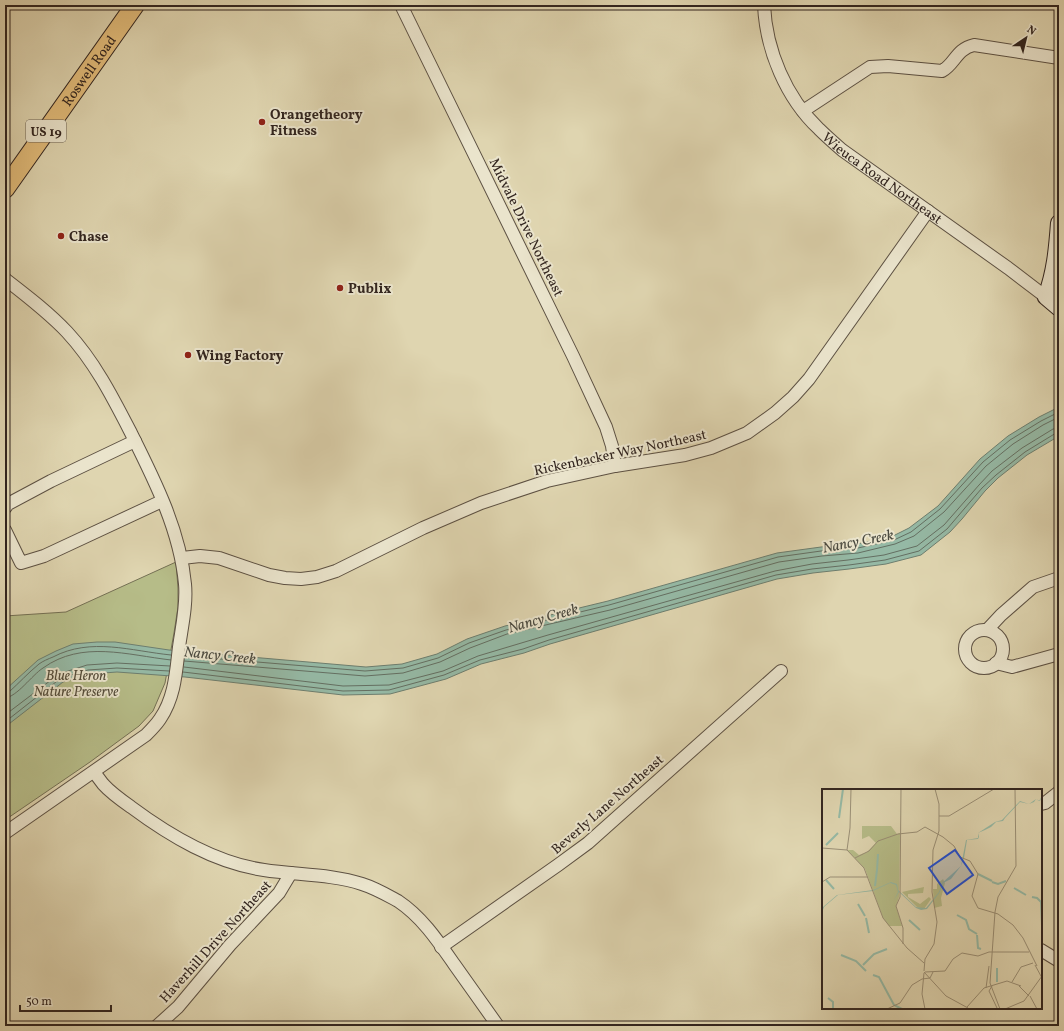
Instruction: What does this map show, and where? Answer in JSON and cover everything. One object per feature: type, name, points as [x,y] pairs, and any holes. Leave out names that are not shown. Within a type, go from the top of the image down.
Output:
[{"type":"main road","name":"Roswell Road","points":[[5,189],[135,5]]},
{"type":"street","name":"Midvale Drive Northeast","points":[[402,5],[606,427],[612,446],[615,466]]},
{"type":"street","name":"Wieuca Road Northeast","points":[[764,5],[764,17],[771,48],[779,70],[803,111],[818,129],[842,150],[1008,268],[1059,308]]},
{"type":"street","points":[[803,111],[819,99],[870,67],[888,66],[942,71],[948,68],[954,58],[967,46],[974,45],[1053,58]]},
{"type":"street","name":"Rickenbacker Way Northeast","points":[[182,558],[200,556],[219,558],[269,575],[285,578],[301,579],[317,577],[336,571],[423,528],[481,503],[547,481],[615,466],[685,455],[712,448],[747,433],[775,413],[793,397],[809,378],[928,211]]},
{"type":"street","points":[[1046,297],[1056,261],[1059,223]]},
{"type":"street","points":[[5,279],[40,306],[67,333],[96,371],[111,394],[135,441],[172,524],[182,558],[185,586],[185,605],[174,688],[169,703],[160,719],[146,735],[5,834]]},
{"type":"street","points":[[5,508],[8,504],[51,481],[135,441]]},
{"type":"street","points":[[5,530],[21,562],[44,556],[162,501]]},
{"type":"street","points":[[987,630],[1001,615],[1033,587],[1059,578]]},
{"type":"street","points":[[987,630],[998,636],[1002,641],[1003,653],[996,663],[991,666],[979,666],[973,664],[966,653],[967,641],[970,636],[975,632],[987,630]]},
{"type":"street","points":[[996,663],[1012,667],[1059,654]]},
{"type":"street","name":"Beverly Lane Northeast","points":[[442,946],[588,843],[780,671]]},
{"type":"street","points":[[94,772],[114,795],[143,816],[188,844],[214,856],[238,865],[262,870],[346,880],[363,884],[399,902],[429,929],[498,1026]]},
{"type":"street","points":[[1042,804],[1059,792]]},
{"type":"street","name":"Haverhill Drive Northeast","points":[[157,1026],[178,1007],[230,945],[280,893],[291,873]]},
{"type":"street","points":[[1042,951],[1059,961]]},
{"type":"green space","name":"Blue Heron Nature Preserve","points":[[176,562],[178,607],[174,633],[165,683],[153,711],[139,726],[90,762],[5,820],[5,616],[66,612]]},
{"type":"water","name":"Nancy Creek","points":[[1059,407],[1059,436],[1027,455],[998,478],[950,532],[921,555],[886,564],[777,579],[550,644],[524,653],[481,664],[446,679],[390,694],[343,695],[185,677],[117,672],[90,674],[63,682],[5,727],[5,690],[38,660],[73,644],[115,642],[169,650],[366,667],[402,664],[437,654],[467,639],[505,626],[608,601],[777,553],[857,544],[893,536],[909,528],[938,506],[980,459],[1008,436]]},
{"type":"place","name":"Orangetheory Fitness","points":[[262,122]]},
{"type":"place","name":"Chase","points":[[61,236]]},
{"type":"place","name":"Publix","points":[[340,288]]},
{"type":"place","name":"Wing Factory","points":[[188,355]]}]
